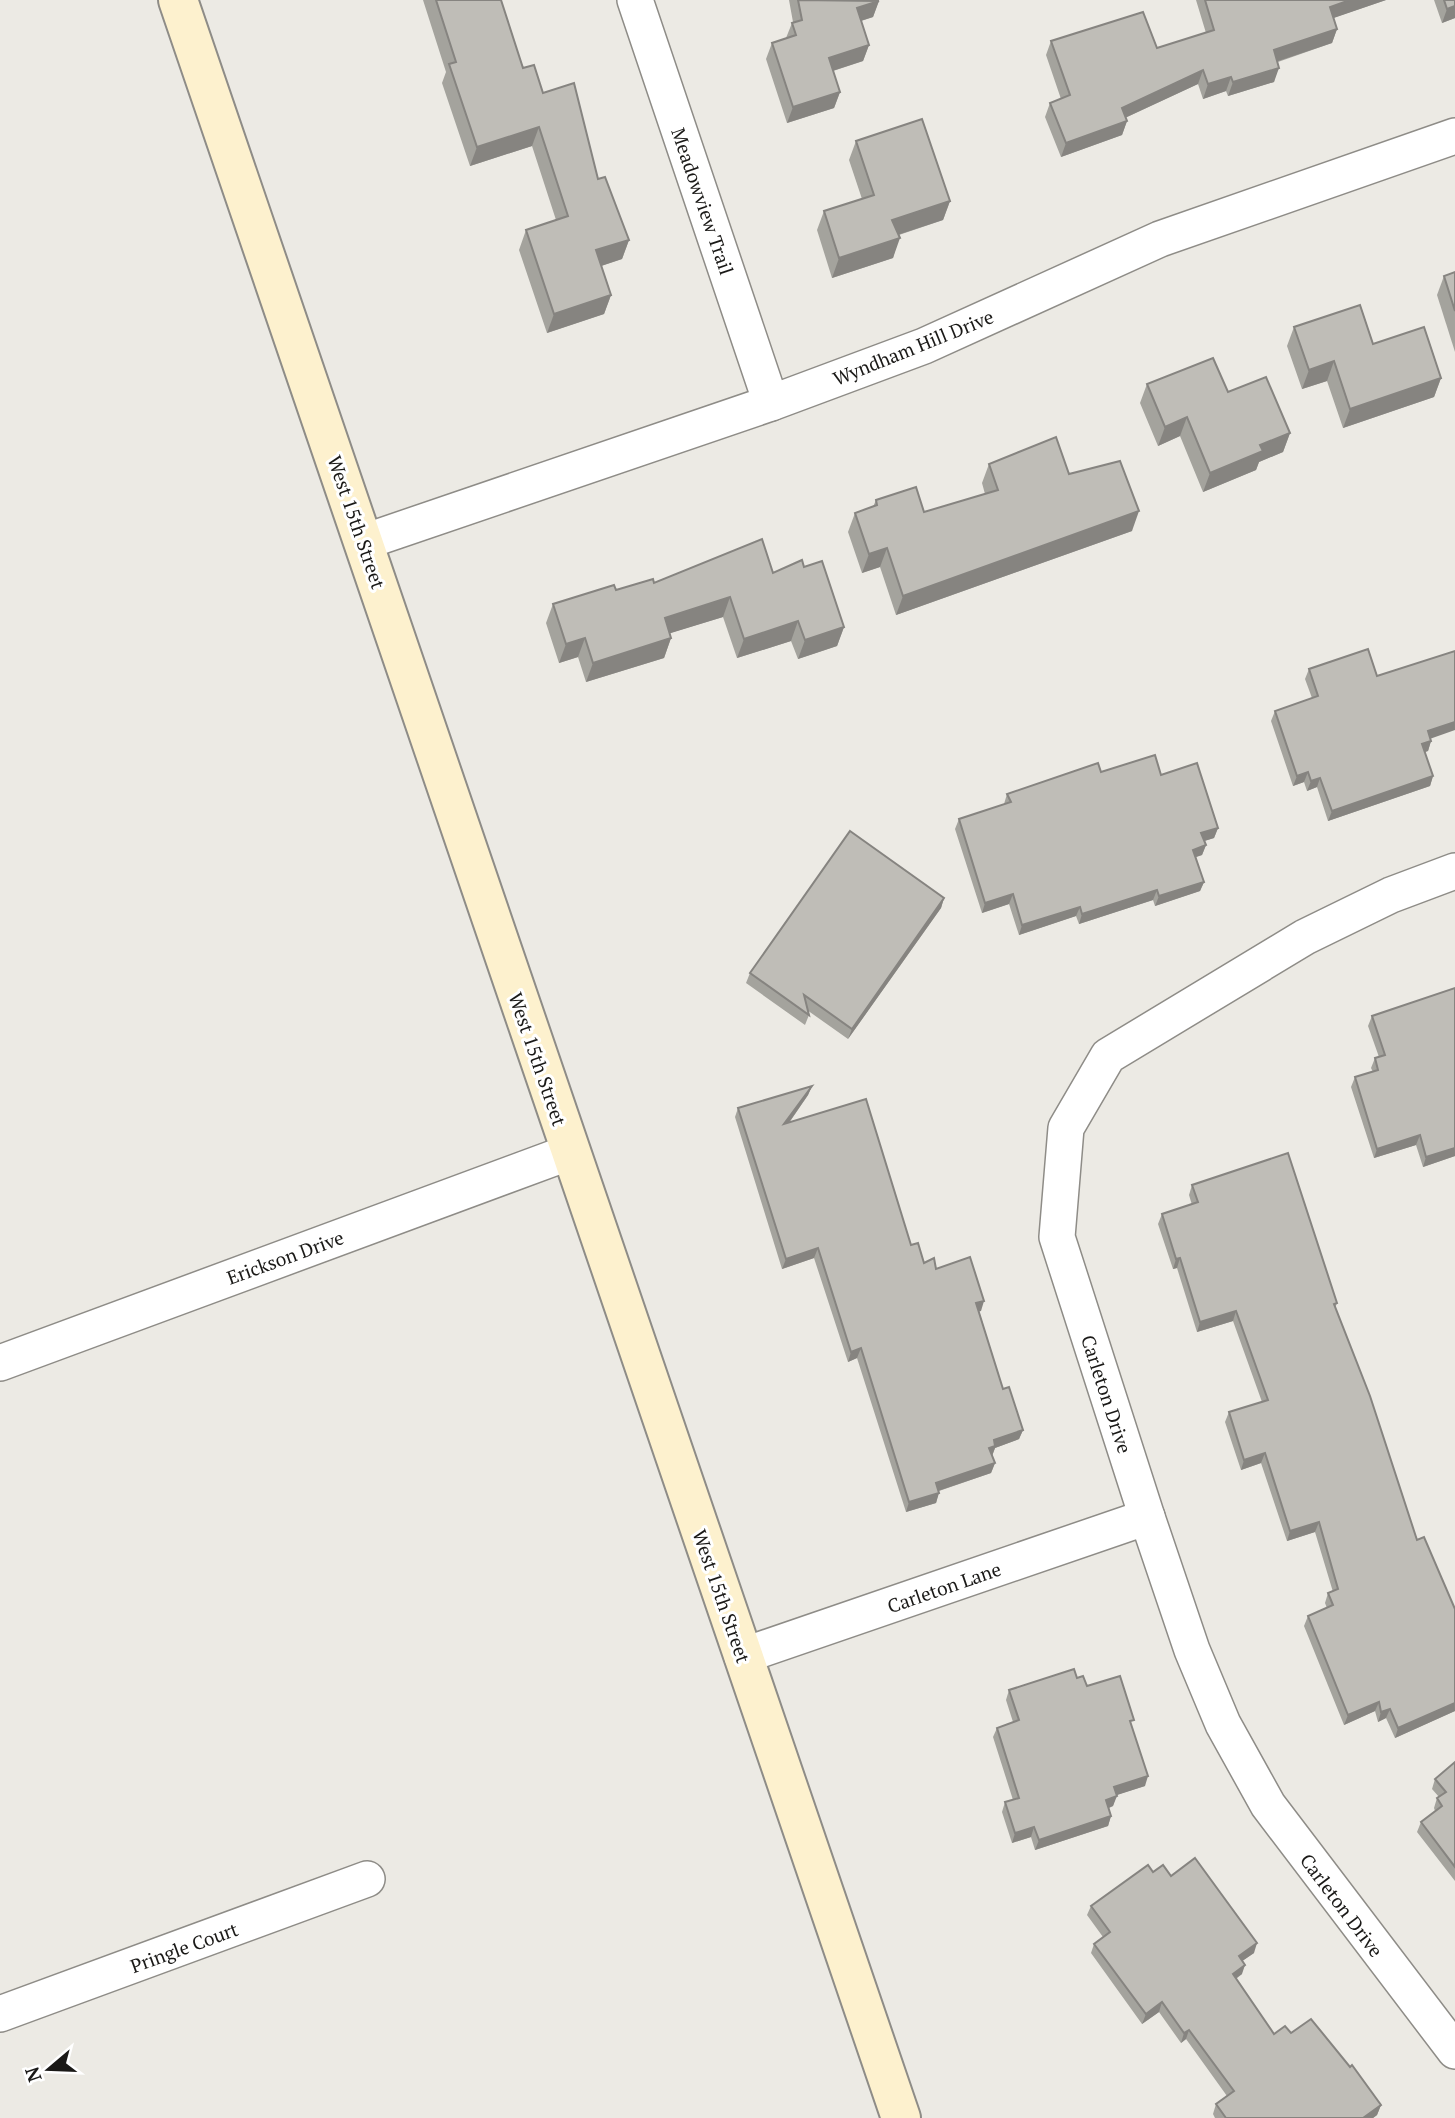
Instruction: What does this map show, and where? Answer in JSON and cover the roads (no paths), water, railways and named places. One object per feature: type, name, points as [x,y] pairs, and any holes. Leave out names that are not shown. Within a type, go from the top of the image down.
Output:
[{"type":"street","name":"West 15th Street","points":[[178,0],[901,2118]]},
{"type":"street","name":"Meadowview Trail","points":[[635,0],[771,403]]},
{"type":"street","name":"Wyndham Hill Drive","points":[[364,542],[771,403],[924,346],[1160,239],[1455,136]]},
{"type":"street","name":"Carleton Drive","points":[[1455,872],[1391,895],[1305,937],[1108,1056],[1066,1128],[1057,1237],[1192,1650],[1223,1724],[1268,1805],[1455,2051]]},
{"type":"street","name":"Erickson Drive","points":[[0,1363],[570,1152]]},
{"type":"street","name":"Carleton Lane","points":[[742,1656],[1147,1517]]},
{"type":"street","name":"Pringle Court","points":[[0,2014],[368,1879]]}]
